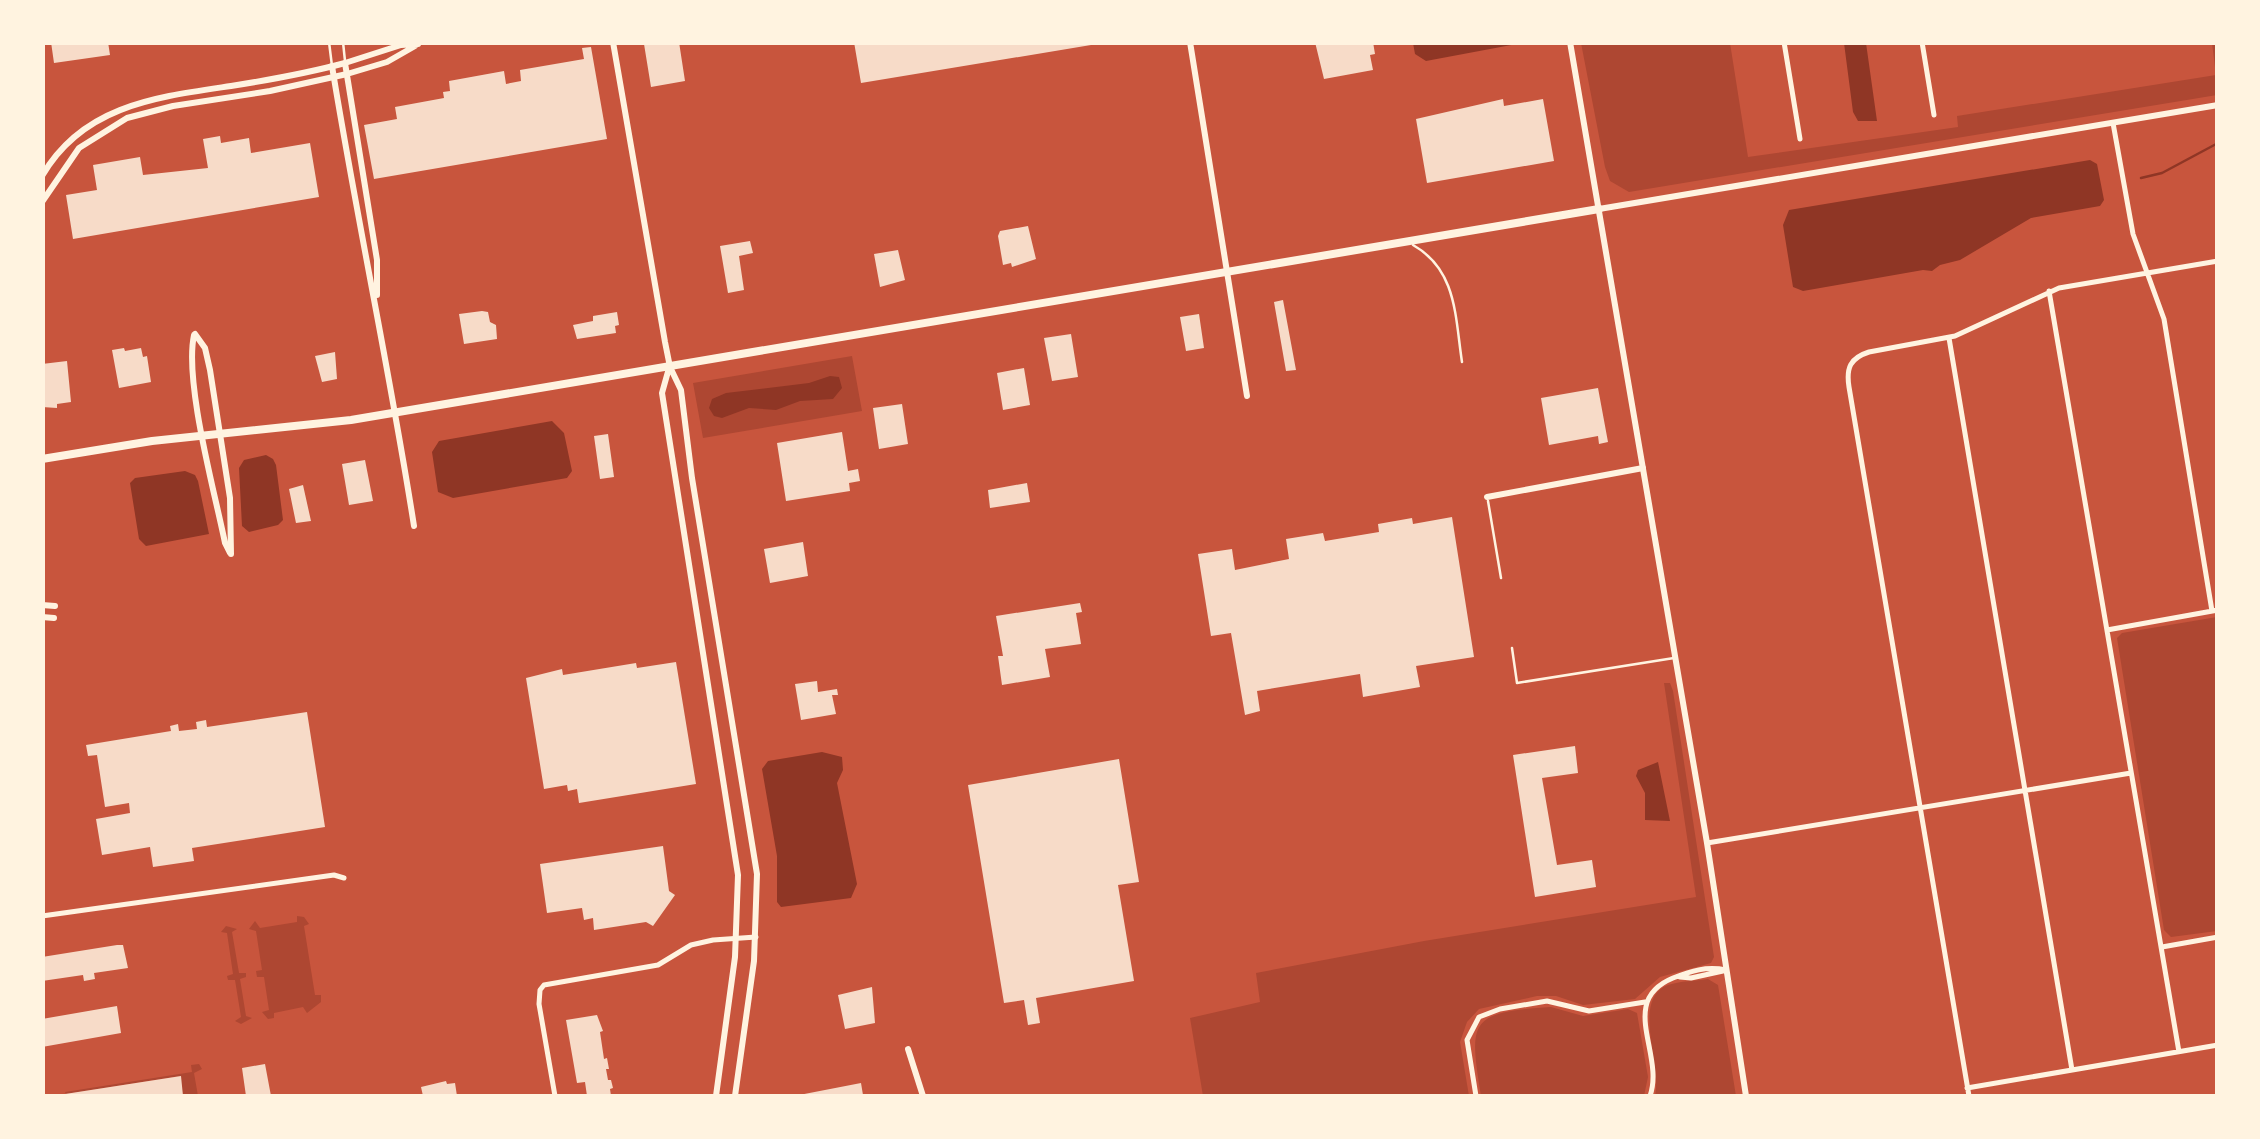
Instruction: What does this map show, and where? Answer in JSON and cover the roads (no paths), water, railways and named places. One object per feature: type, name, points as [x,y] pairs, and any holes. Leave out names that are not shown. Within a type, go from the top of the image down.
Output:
[{"type":"main road","points":[[613,42],[670,367],[680,390],[694,496],[753,840],[758,896],[756,936],[735,1096]]},
{"type":"main road","points":[[1190,42],[1247,396]]},
{"type":"main road","points":[[1570,42],[1676,658],[1746,1096]]},
{"type":"main road","points":[[42,176],[63,147],[115,110],[141,101],[346,63],[419,43]]},
{"type":"main road","points":[[42,202],[78,148],[127,118],[347,74],[388,62],[419,43]]},
{"type":"main road","points":[[346,63],[377,260],[378,306]]},
{"type":"main road","points":[[332,66],[365,262],[378,306],[414,526]]},
{"type":"main road","points":[[42,458],[396,413],[2218,105]]},
{"type":"main road","points":[[194,334],[205,348],[219,434],[230,498],[230,554],[204,436],[191,350],[194,334]]},
{"type":"main road","points":[[670,367],[662,392],[734,842],[738,896],[716,1096]]},
{"type":"main road","points":[[1487,497],[1644,468]]},
{"type":"main road","points":[[42,606],[55,606]]},
{"type":"main road","points":[[42,617],[54,618]]},
{"type":"main road","points":[[908,1049],[923,1096]]},
{"type":"street","points":[[1784,42],[1800,139]]},
{"type":"street","points":[[1922,42],[1934,115]]},
{"type":"street","points":[[2108,630],[2215,611],[2164,319],[2132,234],[2113,122]]},
{"type":"street","points":[[347,154],[360,152]]},
{"type":"street","points":[[2218,260],[2049,291],[1949,338],[1858,356],[1847,374],[1968,1092],[2218,1046]]},
{"type":"street","points":[[2049,291],[2179,1052]]},
{"type":"street","points":[[1949,338],[2072,1070]]},
{"type":"street","points":[[1707,844],[2131,773]]},
{"type":"street","points":[[42,916],[334,875],[344,878]]},
{"type":"street","points":[[554,1096],[539,1004],[544,985],[658,966],[691,945],[756,936]]},
{"type":"street","points":[[2162,946],[2218,937]]},
{"type":"street","points":[[1650,1096],[1654,1084],[1645,1002],[1656,986],[1677,977],[1713,975],[1726,970]]},
{"type":"street","points":[[1476,1096],[1467,1040],[1479,1017],[1548,1001],[1589,1011],[1645,1002]]},
{"type":"lane","points":[[329,42],[332,66]]},
{"type":"lane","points":[[343,42],[346,63]]},
{"type":"lane","points":[[1407,242],[1434,258],[1448,282],[1462,362]]},
{"type":"lane","points":[[1485,484],[1500,578]]},
{"type":"lane","points":[[1512,648],[1518,683],[1676,658]]},
{"type":"waterway","points":[[2141,178],[2162,173],[2218,143]]}]
